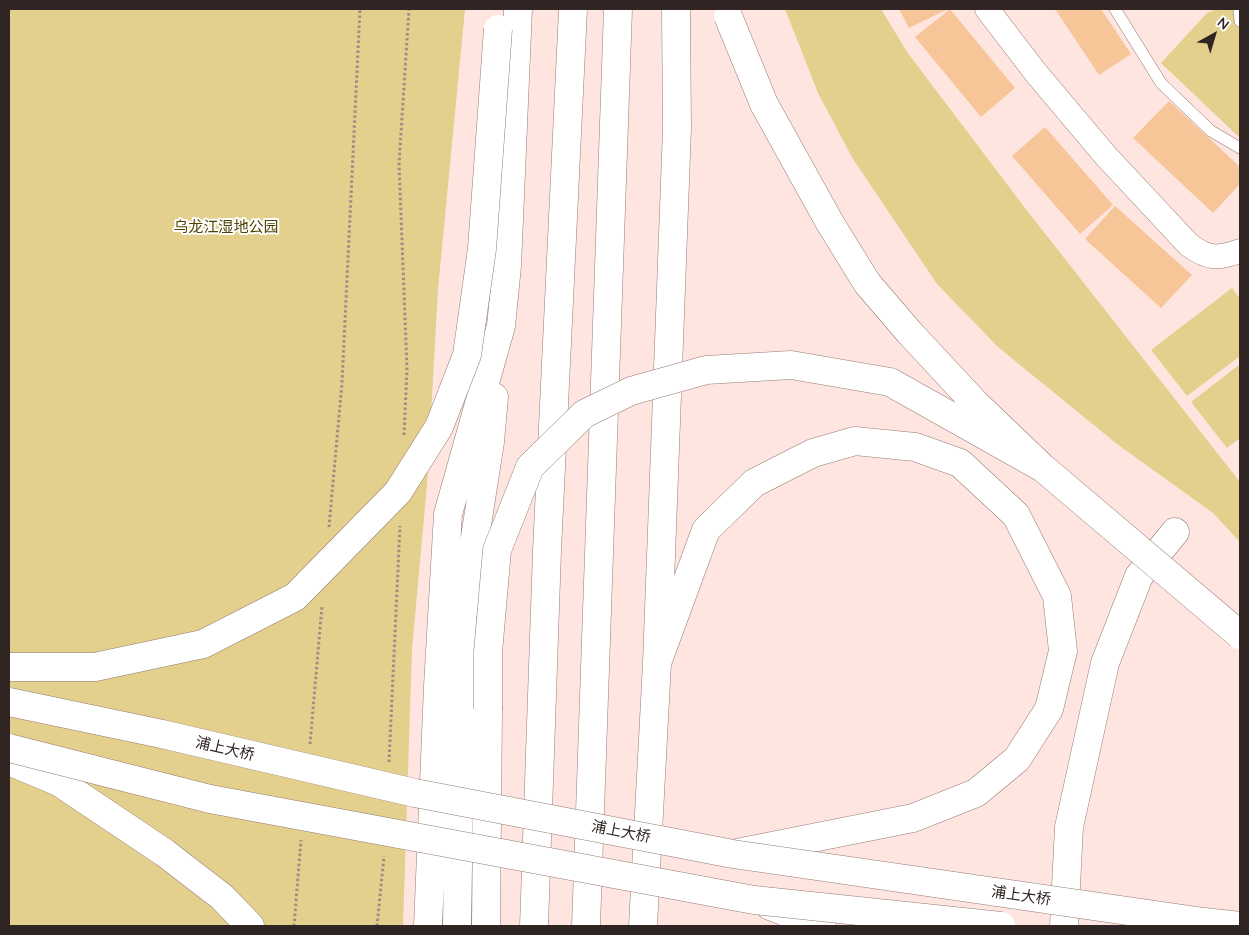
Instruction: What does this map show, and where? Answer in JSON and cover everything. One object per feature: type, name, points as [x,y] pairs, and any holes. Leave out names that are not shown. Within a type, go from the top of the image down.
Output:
[{"type":"main road","points":[[457,916],[462,620],[490,442],[501,326],[506,266],[518,9]]},
{"type":"main road","points":[[534,926],[547,551],[573,9]]},
{"type":"main road","points":[[586,926],[618,9]]},
{"type":"main road","points":[[644,923],[657,663],[677,128],[676,9]]},
{"type":"main road","points":[[728,12],[764,104],[830,223],[867,283],[909,332],[975,403],[1042,468],[1240,635]]},
{"type":"main road","points":[[9,667],[95,668],[202,644],[295,596],[398,492],[439,427],[467,355],[482,249],[499,19]]},
{"type":"main road","points":[[428,926],[438,686],[448,514],[501,326]]},
{"type":"main road","points":[[486,926],[488,652],[497,550],[530,467],[584,414],[631,391],[706,370],[791,365],[890,382],[1042,468]]},
{"type":"main road","points":[[657,663],[706,530],[754,483],[813,453],[855,441],[915,447],[960,463],[1016,515],[1057,596],[1063,651],[1049,709],[1017,759],[976,793],[913,818],[733,854]]},
{"type":"main road","points":[[1064,926],[1069,827],[1105,663],[1139,576],[1175,532]]},
{"type":"main road","name":"浦上大桥","points":[[9,702],[162,734],[414,793],[733,854],[1185,920],[1240,926]]},
{"type":"main road","points":[[9,748],[210,799],[754,900],[1001,926]]},
{"type":"main road","points":[[9,761],[59,782],[148,842],[222,897],[250,926]]},
{"type":"main road","points":[[754,900],[822,926]]},
{"type":"street","points":[[987,9],[1036,73],[1105,155],[1189,246],[1211,257],[1226,256],[1240,251]]},
{"type":"lane","points":[[1115,9],[1161,84],[1211,131],[1240,148]]},
{"type":"lane","points":[[1239,9],[1240,21]]},
{"type":"path","points":[[329,531],[342,383],[360,9]]},
{"type":"path","points":[[309,748],[322,600]]},
{"type":"path","points":[[294,926],[302,837]]},
{"type":"green space","name":"乌龙江湿地公园","points":[[9,9],[465,9],[438,289],[427,485],[412,649],[403,926],[9,926]]},
{"type":"green space","points":[[785,9],[881,9],[907,52],[1025,208],[1240,482],[1240,542],[1213,513],[1117,444],[998,347],[937,284],[853,159],[818,93]]},
{"type":"green space","points":[[1216,9],[1240,9],[1240,138],[1161,63],[1207,13]]},
{"type":"green space","points":[[1232,288],[1240,299],[1240,356],[1187,396],[1151,350]]},
{"type":"green space","points":[[1240,364],[1240,438],[1227,448],[1191,402]]},
{"type":"building","points":[[899,9],[948,9],[909,28]]},
{"type":"building","points":[[950,9],[1015,88],[981,117],[915,37]]},
{"type":"building","points":[[1055,9],[1101,9],[1131,54],[1099,75]]},
{"type":"building","points":[[1169,101],[1240,167],[1240,184],[1213,213],[1133,138]]},
{"type":"building","points":[[1045,127],[1113,205],[1080,234],[1012,156]]},
{"type":"building","points":[[1115,206],[1192,275],[1161,308],[1085,239]]}]
